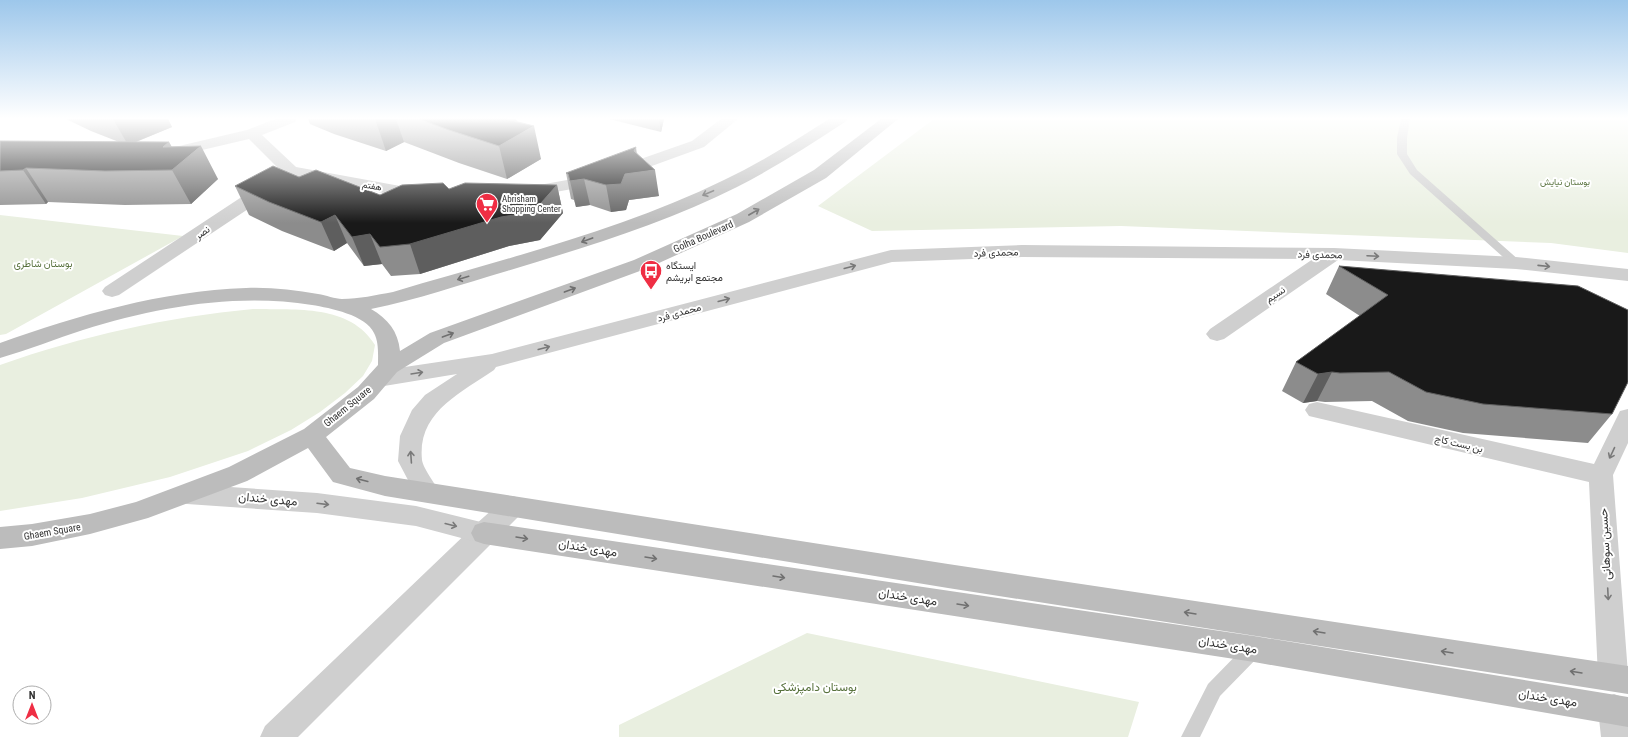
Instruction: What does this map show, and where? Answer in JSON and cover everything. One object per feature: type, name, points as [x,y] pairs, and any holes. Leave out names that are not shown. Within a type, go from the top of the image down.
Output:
[{"type":"main road","points":[[0,351],[34,338],[147,307],[205,298],[272,293],[344,304],[369,303],[396,298],[579,243],[660,214],[730,184],[786,153]]},
{"type":"main road","name":"Golha Boulevard","points":[[384,373],[437,338],[641,264],[743,218],[820,174],[847,153]]},
{"type":"main road","points":[[344,304],[365,314],[382,327],[389,344],[384,373]]},
{"type":"main road","name":"Ghaem Square","points":[[0,538],[32,535],[90,524],[125,515],[187,494],[238,474],[312,435],[366,393],[384,373]]},
{"type":"main road","points":[[312,435],[342,475],[385,486],[948,576],[1620,678]]},
{"type":"main road","name":"مهدی خندان","points":[[484,533],[1254,649],[1620,719]]},
{"type":"street","points":[[154,156],[166,153]]},
{"type":"street","points":[[272,153],[291,171]]},
{"type":"street","points":[[511,195],[606,176],[671,153]]},
{"type":"street","name":"هفتم","points":[[291,171],[434,197]]},
{"type":"street","name":"نصر","points":[[112,291],[185,244],[291,171]]},
{"type":"street","name":"محمدی فرد","points":[[384,373],[492,361],[891,256],[1022,252],[1334,254],[1516,263],[1628,275]]},
{"type":"street","name":"نسیم","points":[[1217,334],[1334,254]]},
{"type":"street","points":[[427,492],[410,461],[412,436],[420,416],[433,401],[492,361]]},
{"type":"street","name":"بن بست کاج","points":[[1317,410],[1601,476]]},
{"type":"street","name":"حسین سوهانی","points":[[1620,678],[1601,476],[1628,417]]},
{"type":"street","name":"مهدی خندان","points":[[187,494],[317,503],[416,516],[484,533]]},
{"type":"street","points":[[276,737],[513,506]]},
{"type":"lane","points":[[1402,153],[1413,172],[1516,263]]},
{"type":"lane","points":[[0,549],[32,535]]},
{"type":"lane","points":[[1190,737],[1214,690],[1254,649]]},
{"type":"green space","name":"بوستان نیایش","points":[[888,153],[1628,153],[1628,253],[1551,243],[1121,226],[872,231],[818,206]]},
{"type":"green space","name":"بوستان شاطری","points":[[0,215],[183,236],[6,334],[0,335]]},
{"type":"green space","points":[[253,309],[286,309],[320,312],[351,322],[364,332],[375,345],[372,361],[363,376],[345,393],[320,412],[291,430],[248,451],[170,477],[82,498],[0,511],[0,365],[62,345],[125,329],[189,317]]},
{"type":"green space","name":"بوستان دامپزشکی","points":[[807,633],[1139,702],[1128,737],[619,737],[619,725]]},
{"type":"building","points":[[0,153],[192,153],[172,170],[105,171],[26,168],[23,170],[0,171]]},
{"type":"building","points":[[619,153],[637,153],[655,170],[625,174],[621,184],[606,185],[584,179],[570,181],[568,174],[566,173]]},
{"type":"building","points":[[273,166],[299,177],[316,170],[380,195],[402,185],[443,183],[449,189],[465,183],[557,185],[533,212],[501,217],[410,244],[380,247],[370,234],[352,237],[335,215],[321,222],[269,202],[235,186]]},
{"type":"building","points":[[1339,266],[1578,286],[1628,310],[1628,382],[1612,414],[1483,404],[1426,392],[1389,372],[1332,372],[1318,374],[1296,362],[1388,295]]},
{"type":"place","name":"Abrisham Shopping Center","points":[[487,224]]},
{"type":"place","name":"ایستگاه مجتمع ابریشم","points":[[651,290]]}]
